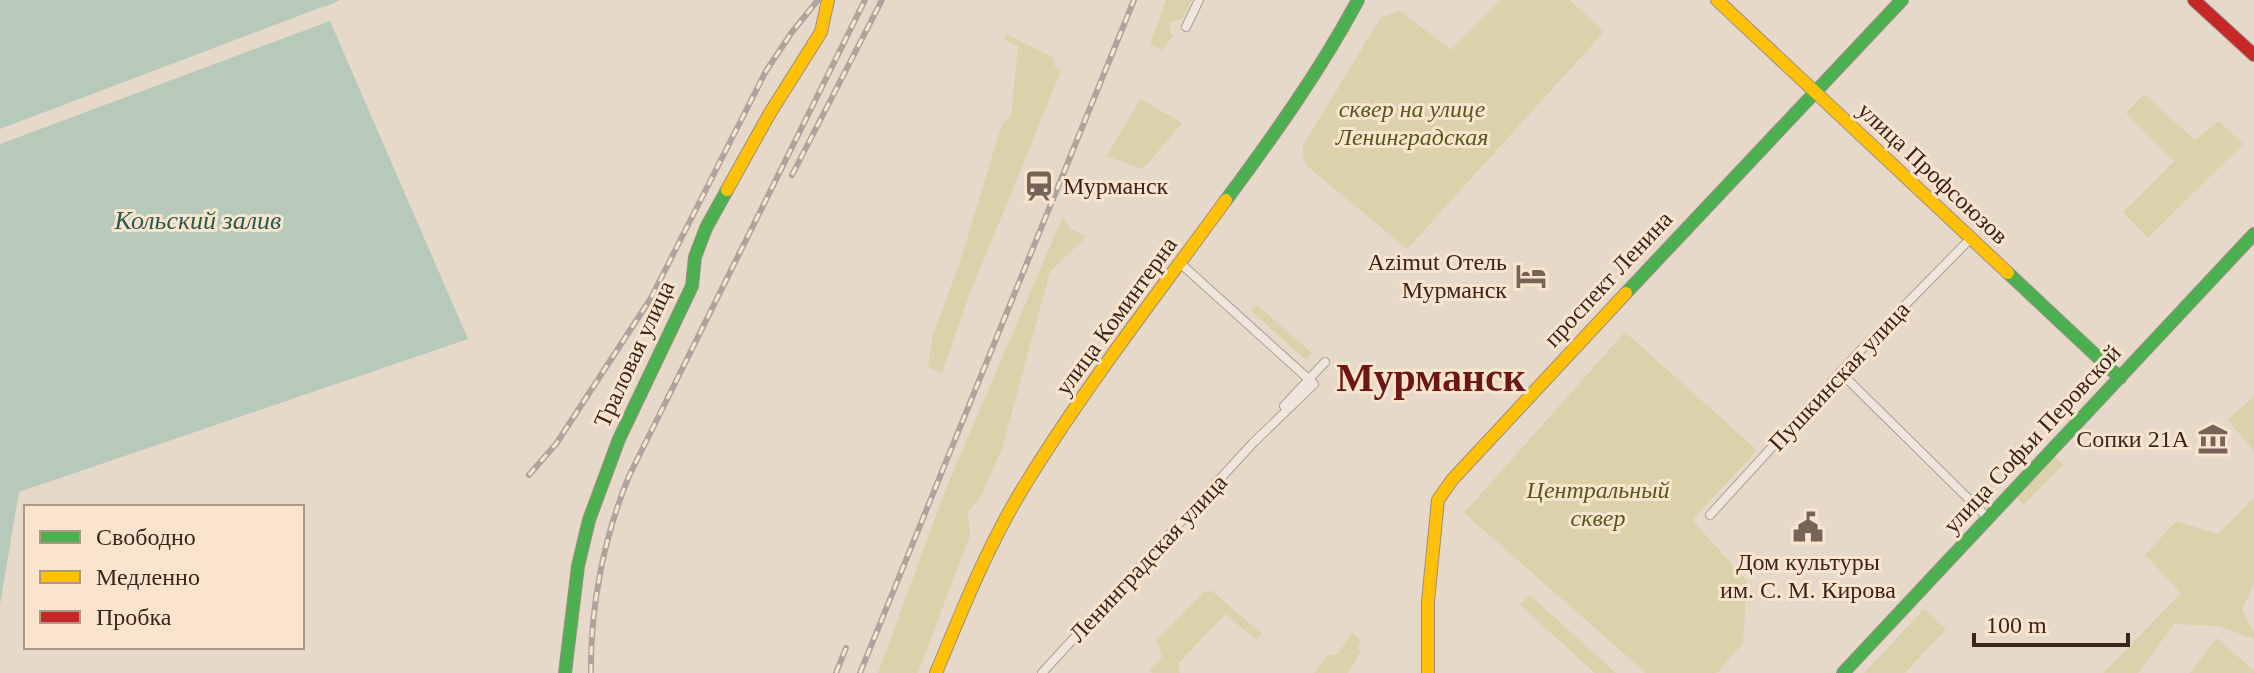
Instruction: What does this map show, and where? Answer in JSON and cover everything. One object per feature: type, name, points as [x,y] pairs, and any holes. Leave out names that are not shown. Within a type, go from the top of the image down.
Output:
[{"type":"street","name":"Траловая улица","points":[[565,673],[578,566],[589,520],[619,439],[692,286],[695,257],[706,228],[770,113],[821,32],[828,0]]},
{"type":"street","points":[[1186,27],[1199,0]]},
{"type":"street","name":"улица Коминтерна","points":[[936,673],[973,584],[1027,481],[1180,263],[1296,106],[1358,0]]},
{"type":"street","name":"улица Профсоюзов","points":[[1717,0],[2120,378]]},
{"type":"street","name":"проспект Ленина","points":[[1428,673],[1428,601],[1438,500],[1458,473],[1902,0]]},
{"type":"street","points":[[2194,0],[2254,55]]},
{"type":"street","name":"улица Софьи Перовской","points":[[1843,673],[2254,234]]},
{"type":"street","name":"Пушкинская улица","points":[[1710,515],[1840,372],[1971,238]]},
{"type":"street","points":[[1180,263],[1311,382]]},
{"type":"street","name":"Ленинградская улица","points":[[1042,673],[1311,382],[1325,362]]},
{"type":"street","points":[[1840,372],[1988,518]]},
{"type":"green space","points":[[1166,0],[1192,0],[1182,19],[1171,22],[1170,32],[1173,36],[1162,50],[1150,44]]},
{"type":"green space","name":"сквер на улице Ленинградская","points":[[1501,0],[1570,0],[1604,32],[1407,249],[1307,166],[1303,146],[1381,17],[1400,11],[1451,50]]},
{"type":"green space","points":[[1006,34],[1054,58],[1054,65],[1061,71],[969,296],[942,373],[928,368],[932,337],[959,265],[1002,124],[1011,117],[1018,46],[1005,40]]},
{"type":"green space","points":[[2144,94],[2195,140],[2219,121],[2243,144],[2148,238],[2123,212],[2174,161],[2126,113]]},
{"type":"green space","points":[[1141,99],[1182,123],[1143,169],[1106,156]]},
{"type":"green space","points":[[1063,216],[1070,228],[1086,237],[1050,272],[1002,449],[981,496],[968,512],[970,535],[918,673],[878,673],[945,491]]},
{"type":"green space","points":[[1257,305],[1312,353],[1306,360],[1251,311]]},
{"type":"green space","name":"Центральный сквер","points":[[1625,332],[1757,450],[1692,520],[1747,581],[1743,643],[1717,673],[1646,673],[1464,513]]},
{"type":"green space","points":[[2254,396],[2254,452],[2228,420]]},
{"type":"green space","points":[[2052,454],[2063,465],[2023,506],[2014,492]]},
{"type":"green space","points":[[2254,498],[2254,583],[2242,610],[2254,632],[2254,639],[2219,626],[2174,624],[2138,673],[2103,673],[2181,593],[2145,555],[2176,521],[2217,534]]},
{"type":"green space","points":[[1205,591],[1212,591],[1262,634],[1256,640],[1225,614],[1178,664],[1180,673],[1152,673],[1149,670],[1162,657],[1157,640]]},
{"type":"green space","points":[[1530,595],[1616,673],[1595,673],[1520,605]]},
{"type":"green space","points":[[1924,609],[1946,629],[1905,673],[1864,673]]},
{"type":"green space","points":[[1352,632],[1361,641],[1360,652],[1348,673],[1314,673],[1326,656],[1338,654]]},
{"type":"green space","points":[[2217,638],[2254,671],[2254,673],[2190,673]]},
{"type":"water","name":"Кольский залив","points":[[0,0],[340,0],[325,7],[330,21],[468,339],[19,492],[0,605]]},
{"type":"pier","points":[[325,6],[330,21],[0,144],[0,129]]},
{"type":"railway","points":[[529,475],[556,444],[651,298],[766,71],[818,0]]},
{"type":"railway","points":[[591,673],[593,623],[600,573],[612,523],[629,476],[865,0]]},
{"type":"railway","points":[[792,175],[882,0]]},
{"type":"railway","points":[[860,673],[1134,0]]},
{"type":"railway","points":[[836,673],[846,648]]},
{"type":"traffic: fast","points":[[1226,200],[1279,127],[1358,0]]},
{"type":"traffic: fast","points":[[1626,293],[1902,0]]},
{"type":"traffic: fast","points":[[565,673],[578,566],[589,520],[619,439],[692,286],[695,257],[706,228],[727,190]]},
{"type":"traffic: fast","points":[[1843,673],[2254,234]]},
{"type":"traffic: fast","points":[[2008,273],[2120,378]]},
{"type":"traffic: slow","points":[[727,190],[770,113],[821,32],[828,0]]},
{"type":"traffic: slow","points":[[1717,0],[2008,273]]},
{"type":"traffic: slow","points":[[936,673],[989,550],[1028,480],[1099,373],[1226,200]]},
{"type":"traffic: slow","points":[[1428,673],[1428,601],[1438,500],[1452,480],[1626,293]]},
{"type":"traffic: jam","points":[[2194,0],[2254,55]]},
{"type":"place","name":"Мурманск","points":[[1039,186]]},
{"type":"place","name":"Azimut Отель Мурманск","points":[[1531,276]]},
{"type":"place","name":"Сопки 21А","points":[[2213,439]]},
{"type":"place","name":"Дом культуры им. С. М. Кирова","points":[[1808,527]]},
{"type":"district","name":"Мурманск","points":[[1431,377]]}]
